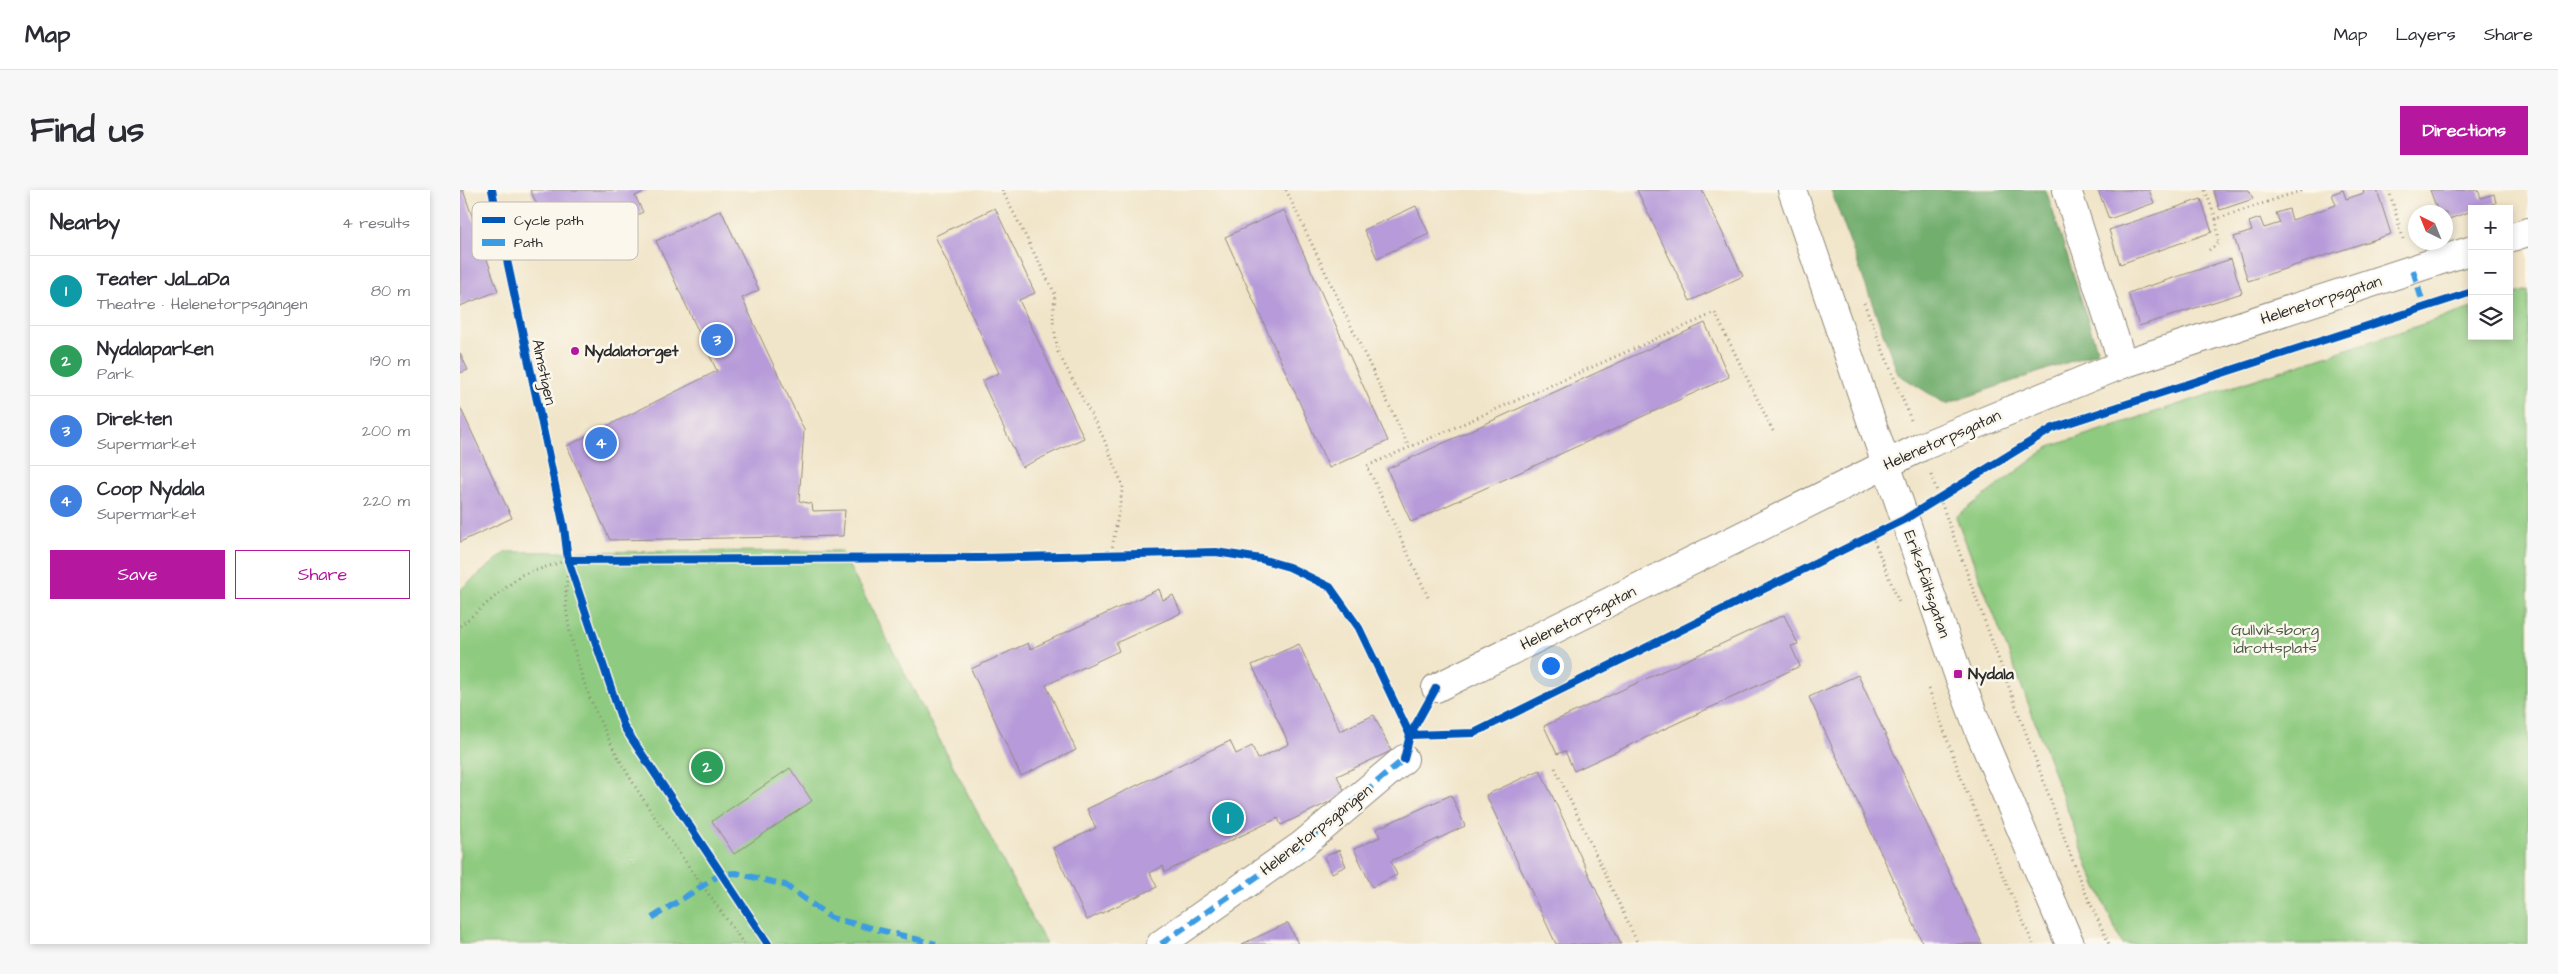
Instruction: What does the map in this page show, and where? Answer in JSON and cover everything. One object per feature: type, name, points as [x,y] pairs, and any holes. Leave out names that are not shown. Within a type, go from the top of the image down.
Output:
[{"type":"street","name":"Eriksfältsgatan","points":[[1792,190],[1981,735],[2070,944]]},
{"type":"street","points":[[2067,190],[2123,364]]},
{"type":"street","points":[[2513,237],[2528,232]]},
{"type":"street","name":"Helenetorpsgatan","points":[[1436,688],[1922,447],[2123,364],[2468,251]]},
{"type":"street","name":"Helenetorpsgången","points":[[1161,944],[1302,845],[1404,759]]},
{"type":"path","points":[[1002,190],[1055,294],[1053,321],[1058,352],[1103,437],[1123,486],[1111,554]]},
{"type":"path","points":[[1286,190],[1409,447]]},
{"type":"path","points":[[2205,190],[2216,219],[2219,243],[2209,250]]},
{"type":"path","points":[[2216,219],[2303,190]]},
{"type":"path","points":[[2389,190],[2413,270]]},
{"type":"path","points":[[1864,303],[1922,447],[2081,883],[2109,944]]},
{"type":"path","points":[[1428,597],[1367,466],[1715,313],[1774,433]]},
{"type":"path","points":[[1864,540],[1948,495]]},
{"type":"path","points":[[1872,536],[1900,605]]},
{"type":"path","points":[[1102,555],[1121,554]]},
{"type":"path","points":[[568,556],[575,579]]},
{"type":"path","points":[[568,556],[566,604],[574,646],[597,715],[619,762],[744,944]]},
{"type":"path","points":[[460,626],[521,575],[568,556],[578,560]]},
{"type":"path","points":[[1930,689],[1965,788],[2034,944]]},
{"type":"path","points":[[1555,768],[1638,944]]},
{"type":"green space","points":[[1831,190],[2046,190],[2098,352],[1946,404],[1898,374]]},
{"type":"green space","name":"Gullviksborg idrottsplats","points":[[2528,290],[2528,944],[2122,944],[2090,871],[2025,695],[1956,517],[2049,447],[2468,309],[2468,340],[2513,340],[2513,295]]},
{"type":"green space","points":[[841,551],[1046,944],[460,944],[460,590],[506,552]]},
{"type":"building","points":[[460,190],[463,190],[472,216],[472,260],[487,260],[498,291],[460,306]]},
{"type":"building","points":[[530,190],[648,190],[635,196],[638,202],[536,202]]},
{"type":"building","points":[[1637,190],[1702,190],[1743,276],[1690,301]]},
{"type":"building","points":[[2098,190],[2149,190],[2154,203],[2109,219]]},
{"type":"building","points":[[2213,190],[2249,190],[2253,199],[2220,210]]},
{"type":"building","points":[[2343,190],[2346,199],[2364,193],[2363,190],[2377,190],[2391,234],[2248,281],[2234,237],[2252,231],[2249,222],[2260,218],[2264,228],[2280,223],[2276,213],[2289,209],[2292,220],[2336,205],[2332,194]]},
{"type":"building","points":[[2430,190],[2478,190],[2481,198],[2494,194],[2496,203],[2468,205],[2468,212],[2453,218],[2453,205],[2435,205]]},
{"type":"building","points":[[2201,199],[2212,232],[2120,264],[2109,230]]},
{"type":"building","points":[[638,202],[643,212],[638,214]]},
{"type":"building","points":[[1416,206],[1429,234],[1377,258],[1364,230]]},
{"type":"building","points":[[995,208],[1035,293],[1019,300],[1084,438],[1022,467],[982,381],[999,373],[935,236]]},
{"type":"building","points":[[721,210],[759,290],[742,298],[804,430],[799,501],[812,504],[813,511],[845,510],[843,536],[610,540],[567,446],[717,371],[656,241]]},
{"type":"building","points":[[1284,210],[1388,441],[1329,468],[1225,237]]},
{"type":"building","points":[[2231,259],[2242,293],[2139,326],[2128,293]]},
{"type":"building","points":[[1705,323],[1729,377],[1411,522],[1387,469]]},
{"type":"building","points":[[460,353],[468,370],[460,373]]},
{"type":"building","points":[[460,407],[512,518],[460,542]]},
{"type":"building","points":[[1159,589],[1163,600],[1173,595],[1181,613],[1116,643],[1119,651],[1046,685],[1076,750],[1021,776],[971,669],[1028,643],[1030,649]]},
{"type":"building","points":[[1784,615],[1798,644],[1791,646],[1800,666],[1574,771],[1565,751],[1557,754],[1544,726]]},
{"type":"building","points":[[1299,644],[1340,731],[1374,715],[1391,751],[1337,776],[1346,794],[1281,825],[1278,818],[1165,872],[1163,866],[1150,873],[1157,887],[1087,920],[1053,848],[1096,828],[1087,809],[1230,741],[1236,754],[1252,746],[1258,759],[1289,744],[1252,665]]},
{"type":"building","points":[[1858,675],[1982,944],[1923,944],[1809,697]]},
{"type":"building","points":[[790,768],[812,801],[734,854],[712,821]]},
{"type":"building","points":[[1540,770],[1621,944],[1556,944],[1486,795]]},
{"type":"building","points":[[1451,795],[1465,826],[1391,861],[1397,875],[1372,887],[1354,849],[1380,837],[1376,829]]},
{"type":"building","points":[[1339,850],[1346,866],[1332,873],[1324,857]]},
{"type":"building","points":[[1288,923],[1298,944],[1242,944]]},
{"type":"marked path","points":[[2413,270],[2424,307]]},
{"type":"marked path","points":[[1161,944],[1302,845],[1404,759]]},
{"type":"marked path","points":[[652,918],[721,874],[736,873],[785,885],[831,918],[936,944]]},
{"type":"cycle path","name":"Almstigen","points":[[492,190],[495,202]]},
{"type":"cycle path","name":"Almstigen","points":[[507,260],[564,527],[568,560],[624,727],[768,944]]},
{"type":"cycle path","points":[[568,560],[980,558],[1216,552],[1261,559],[1289,567],[1330,587],[1359,628],[1410,735],[1474,733],[1905,519],[2053,428],[2468,293]]},
{"type":"cycle path","points":[[1404,759],[1410,735],[1436,688]]},
{"type":"place","name":"Direkten","points":[[717,340]]},
{"type":"place","name":"Nydalatorget","points":[[575,351]]},
{"type":"place","name":"Coop Nydala","points":[[601,443]]},
{"type":"place","name":"Nydala","points":[[1958,674]]},
{"type":"place","name":"Nydalaparken","points":[[707,767]]},
{"type":"place","name":"Teater JaLaDa","points":[[1228,818]]}]
